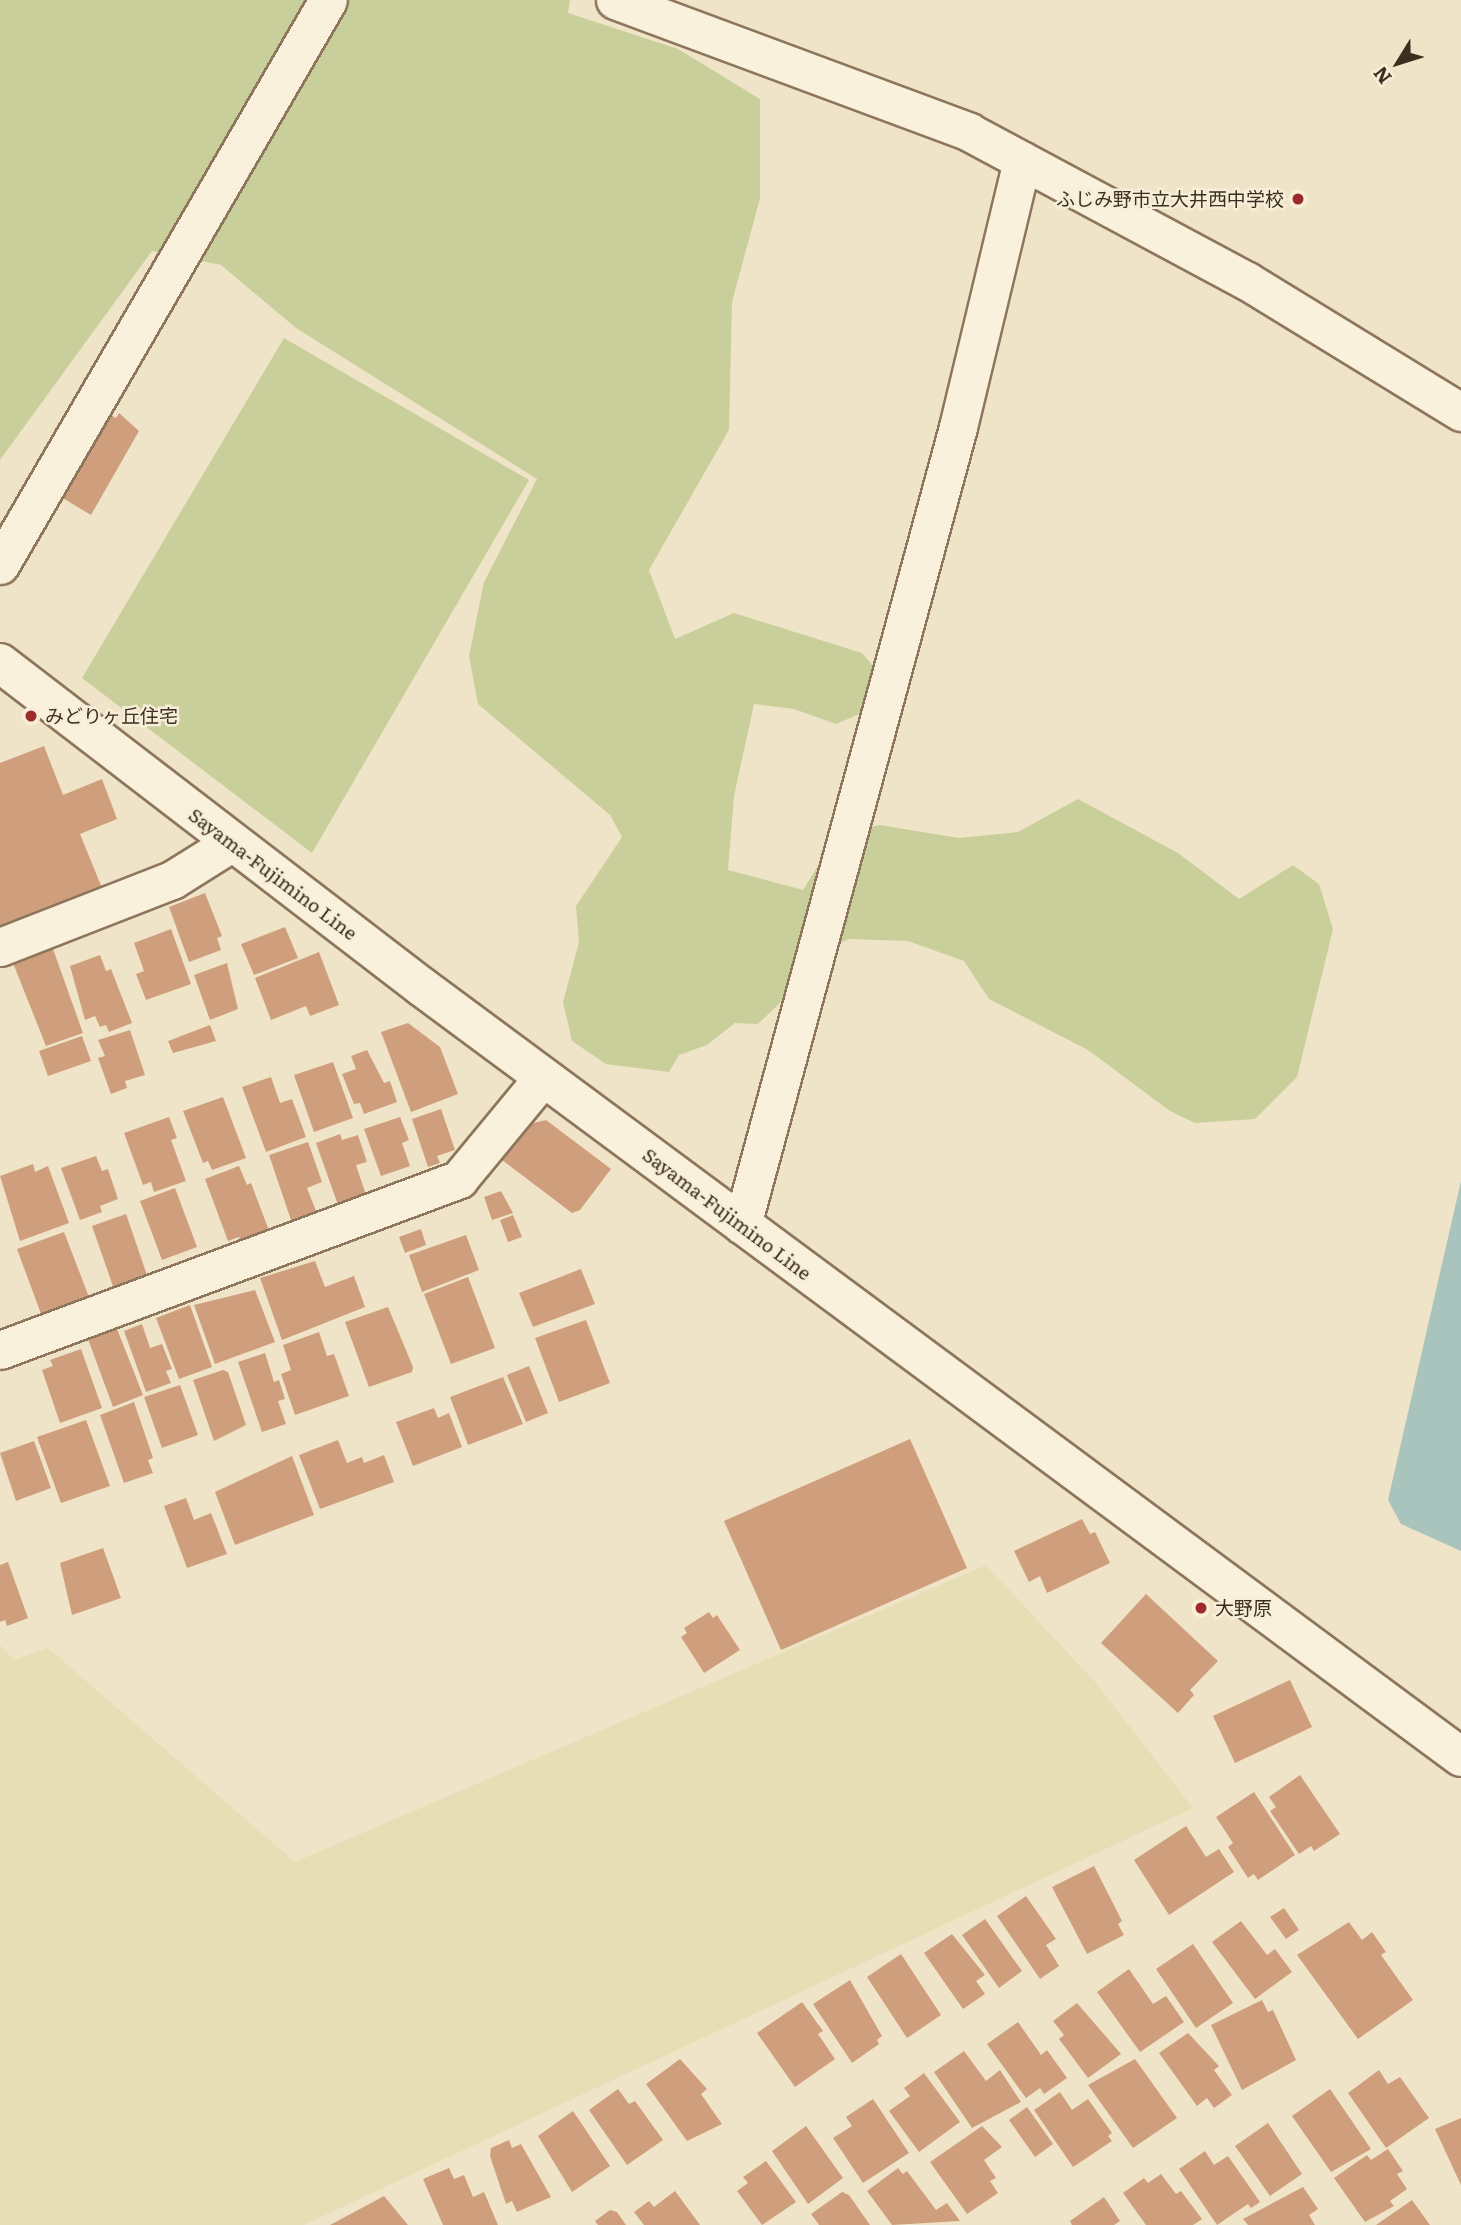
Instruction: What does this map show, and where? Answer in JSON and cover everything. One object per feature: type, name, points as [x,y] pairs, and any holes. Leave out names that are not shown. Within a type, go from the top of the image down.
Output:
[{"type":"main road","name":"Sayama-Fujimino Line","points":[[0,663],[231,843],[543,1077],[1461,1757]]},
{"type":"street","points":[[0,565],[328,0]]},
{"type":"street","points":[[615,0],[969,132],[1247,281],[1461,412]]},
{"type":"street","points":[[743,1226],[958,427],[1022,161]]},
{"type":"street","points":[[0,947],[172,880],[231,843]]},
{"type":"street","points":[[0,1350],[459,1179],[543,1077]]},
{"type":"shaded area","points":[[986,1565],[1096,1683],[1193,1808],[304,2225],[0,2225],[0,1645],[14,1660],[48,1648],[295,1862]]},
{"type":"green space","points":[[0,0],[570,0],[568,13],[678,49],[760,99],[760,198],[732,302],[729,430],[649,570],[675,639],[734,613],[862,653],[874,667],[869,710],[836,724],[794,709],[754,704],[734,796],[728,870],[803,890],[839,832],[880,825],[959,838],[1018,832],[1078,799],[1178,853],[1239,899],[1293,865],[1319,884],[1333,929],[1297,1077],[1255,1119],[1195,1123],[1170,1111],[1088,1050],[989,999],[964,961],[908,941],[849,939],[805,959],[780,1003],[758,1024],[735,1023],[707,1045],[679,1055],[669,1072],[606,1064],[572,1041],[563,1002],[579,942],[576,906],[622,837],[610,815],[478,704],[469,656],[484,582],[537,479],[296,328],[221,265],[152,251],[0,460]]},
{"type":"green space","points":[[284,338],[529,480],[312,853],[82,678]]},
{"type":"water","points":[[1461,1181],[1461,1551],[1401,1524],[1388,1500]]},
{"type":"building","points":[[119,413],[139,431],[91,515],[61,497],[109,414],[116,418]]},
{"type":"building","points":[[44,746],[63,795],[102,779],[117,819],[80,834],[102,888],[0,929],[0,763]]},
{"type":"building","points":[[205,893],[222,936],[217,938],[221,950],[189,962],[169,907]]},
{"type":"building","points":[[285,927],[298,958],[254,975],[241,944]]},
{"type":"building","points":[[171,929],[191,984],[146,1000],[136,974],[144,971],[134,943]]},
{"type":"building","points":[[53,949],[83,1033],[46,1046],[13,963]]},
{"type":"building","points":[[319,952],[339,1005],[310,1016],[306,1006],[271,1020],[255,978]]},
{"type":"building","points":[[100,955],[106,971],[111,969],[132,1023],[109,1032],[106,1025],[100,1027],[95,1016],[85,1020],[70,966]]},
{"type":"building","points":[[227,963],[238,1009],[210,1020],[194,975]]},
{"type":"building","points":[[408,1023],[440,1047],[458,1094],[411,1112],[381,1032]]},
{"type":"building","points":[[210,1025],[216,1041],[173,1053],[168,1041]]},
{"type":"building","points":[[130,1030],[145,1075],[125,1081],[127,1088],[111,1094],[98,1058],[105,1056],[98,1040]]},
{"type":"building","points":[[82,1036],[91,1061],[48,1076],[39,1051]]},
{"type":"building","points":[[367,1050],[384,1083],[390,1081],[397,1102],[364,1114],[360,1103],[354,1104],[342,1074],[356,1069],[351,1056]]},
{"type":"building","points":[[333,1062],[353,1118],[314,1132],[294,1075]]},
{"type":"building","points":[[271,1077],[280,1103],[292,1099],[306,1137],[266,1152],[242,1087]]},
{"type":"building","points":[[223,1097],[246,1158],[212,1170],[208,1161],[203,1163],[183,1111]]},
{"type":"building","points":[[441,1109],[455,1150],[437,1156],[440,1163],[428,1167],[412,1119]]},
{"type":"building","points":[[169,1117],[177,1138],[171,1140],[186,1181],[154,1192],[151,1182],[143,1185],[124,1133]]},
{"type":"building","points":[[400,1117],[409,1140],[402,1143],[410,1166],[381,1176],[364,1129]]},
{"type":"building","points":[[546,1120],[611,1169],[580,1210],[572,1213],[502,1160],[529,1124]]},
{"type":"building","points":[[340,1134],[342,1140],[358,1135],[367,1162],[356,1165],[366,1195],[338,1205],[316,1143]]},
{"type":"building","points":[[308,1142],[322,1182],[307,1188],[316,1211],[291,1220],[269,1155]]},
{"type":"building","points":[[96,1156],[102,1171],[108,1169],[118,1199],[100,1206],[102,1212],[80,1220],[61,1168]]},
{"type":"building","points":[[33,1164],[35,1172],[48,1166],[69,1223],[20,1241],[0,1176]]},
{"type":"building","points":[[239,1166],[247,1185],[251,1183],[270,1233],[241,1243],[239,1237],[228,1241],[205,1179]]},
{"type":"building","points":[[175,1188],[197,1247],[162,1260],[140,1201]]},
{"type":"building","points":[[501,1191],[513,1213],[492,1220],[484,1197]]},
{"type":"building","points":[[126,1214],[148,1278],[114,1289],[92,1226]]},
{"type":"building","points":[[513,1215],[522,1237],[508,1242],[500,1220]]},
{"type":"building","points":[[421,1229],[426,1245],[405,1253],[399,1237]]},
{"type":"building","points":[[64,1232],[89,1297],[41,1314],[17,1249]]},
{"type":"building","points":[[466,1235],[479,1270],[422,1292],[409,1255]]},
{"type":"building","points":[[315,1261],[325,1287],[354,1276],[365,1307],[282,1340],[260,1278]]},
{"type":"building","points":[[581,1269],[595,1304],[533,1327],[519,1293]]},
{"type":"building","points":[[468,1277],[495,1348],[451,1364],[424,1294]]},
{"type":"building","points":[[255,1290],[275,1342],[215,1364],[194,1305]]},
{"type":"building","points":[[190,1305],[212,1367],[179,1379],[156,1318]]},
{"type":"building","points":[[388,1307],[413,1367],[412,1372],[369,1387],[345,1322]]},
{"type":"building","points":[[586,1320],[610,1383],[559,1402],[535,1338]]},
{"type":"building","points":[[142,1324],[150,1348],[162,1344],[172,1369],[166,1371],[171,1383],[146,1392],[124,1331]]},
{"type":"building","points":[[117,1329],[143,1395],[113,1407],[88,1339]]},
{"type":"building","points":[[319,1332],[327,1356],[334,1354],[349,1396],[295,1415],[281,1374],[291,1370],[283,1345]]},
{"type":"building","points":[[81,1349],[102,1408],[60,1423],[42,1370],[53,1366],[50,1360]]},
{"type":"building","points":[[265,1353],[274,1382],[279,1380],[285,1399],[278,1401],[286,1424],[262,1432],[238,1362]]},
{"type":"building","points":[[529,1366],[548,1413],[526,1422],[507,1375]]},
{"type":"building","points":[[223,1370],[228,1372],[246,1425],[214,1441],[193,1380]]},
{"type":"building","points":[[503,1377],[523,1424],[468,1445],[450,1397]]},
{"type":"building","points":[[180,1385],[198,1435],[162,1448],[144,1397]]},
{"type":"building","points":[[134,1402],[153,1458],[148,1460],[153,1473],[124,1483],[100,1415]]},
{"type":"building","points":[[434,1408],[438,1418],[449,1413],[462,1447],[413,1466],[396,1422]]},
{"type":"building","points":[[86,1420],[110,1486],[61,1503],[37,1437]]},
{"type":"building","points":[[910,1439],[967,1568],[781,1650],[724,1521]]},
{"type":"building","points":[[338,1440],[347,1463],[362,1457],[364,1463],[384,1455],[394,1482],[320,1509],[299,1455]]},
{"type":"building","points":[[34,1441],[51,1488],[16,1501],[0,1453]]},
{"type":"building","points":[[292,1456],[314,1515],[235,1545],[215,1492]]},
{"type":"building","points":[[186,1498],[194,1520],[211,1513],[227,1554],[187,1568],[164,1506]]},
{"type":"building","points":[[1082,1519],[1090,1534],[1095,1532],[1110,1563],[1047,1593],[1040,1576],[1029,1582],[1014,1551]]},
{"type":"building","points":[[103,1548],[121,1598],[72,1615],[60,1563]]},
{"type":"building","points":[[8,1562],[28,1618],[7,1626],[5,1620],[0,1622],[0,1565]]},
{"type":"building","points":[[1146,1594],[1218,1661],[1190,1690],[1194,1695],[1178,1713],[1101,1643]]},
{"type":"building","points":[[709,1612],[713,1618],[717,1615],[740,1650],[704,1673],[681,1637],[687,1633],[684,1628]]},
{"type":"building","points":[[1290,1680],[1312,1727],[1235,1763],[1213,1716]]},
{"type":"building","points":[[1300,1775],[1340,1834],[1314,1851],[1311,1846],[1299,1854],[1270,1811],[1276,1807],[1269,1797]]},
{"type":"building","points":[[1254,1792],[1295,1855],[1258,1880],[1254,1874],[1248,1878],[1228,1847],[1233,1843],[1216,1817]]},
{"type":"building","points":[[1186,1826],[1206,1857],[1219,1849],[1234,1872],[1169,1915],[1134,1860]]},
{"type":"building","points":[[1094,1866],[1122,1921],[1118,1924],[1124,1935],[1087,1954],[1052,1887]]},
{"type":"building","points":[[1026,1896],[1056,1939],[1046,1945],[1059,1966],[1040,1979],[997,1916]]},
{"type":"building","points":[[1284,1908],[1299,1930],[1286,1939],[1270,1917]]},
{"type":"building","points":[[985,1919],[1022,1971],[999,1988],[962,1935]]},
{"type":"building","points":[[1241,1921],[1267,1955],[1275,1949],[1292,1972],[1255,1999],[1212,1942]]},
{"type":"building","points":[[1349,1922],[1362,1940],[1372,1932],[1386,1952],[1381,1955],[1413,2000],[1358,2039],[1297,1955]]},
{"type":"building","points":[[952,1934],[985,1975],[976,1981],[985,1994],[963,2009],[924,1953]]},
{"type":"building","points":[[1193,1944],[1233,2003],[1196,2028],[1156,1969]]},
{"type":"building","points":[[901,1954],[941,2015],[907,2038],[867,1977]]},
{"type":"building","points":[[1129,1969],[1153,2004],[1166,1996],[1184,2022],[1140,2052],[1097,1992]]},
{"type":"building","points":[[850,1980],[882,2036],[877,2040],[879,2044],[852,2063],[813,2004]]},
{"type":"building","points":[[1262,2000],[1268,2012],[1273,2010],[1296,2060],[1242,2090],[1211,2025]]},
{"type":"building","points":[[802,2002],[823,2031],[818,2034],[835,2059],[795,2087],[757,2033]]},
{"type":"building","points":[[1077,2003],[1121,2054],[1088,2078],[1059,2039],[1064,2035],[1053,2021]]},
{"type":"building","points":[[1018,2022],[1041,2055],[1047,2050],[1067,2078],[1044,2094],[1040,2088],[1026,2098],[987,2044]]},
{"type":"building","points":[[1188,2033],[1219,2066],[1214,2070],[1232,2095],[1214,2108],[1207,2098],[1197,2106],[1159,2053]]},
{"type":"building","points":[[964,2051],[986,2081],[1000,2070],[1021,2102],[972,2128],[934,2072]]},
{"type":"building","points":[[680,2059],[707,2089],[701,2094],[722,2124],[687,2141],[646,2084]]},
{"type":"building","points":[[1135,2059],[1177,2118],[1133,2148],[1088,2085]]},
{"type":"building","points":[[1379,2070],[1388,2084],[1400,2077],[1429,2118],[1386,2148],[1348,2093]]},
{"type":"building","points":[[924,2073],[960,2122],[919,2152],[889,2111],[910,2096],[904,2088]]},
{"type":"building","points":[[618,2089],[629,2104],[635,2101],[663,2140],[627,2165],[589,2110]]},
{"type":"building","points":[[1330,2089],[1371,2149],[1331,2172],[1292,2116]]},
{"type":"building","points":[[1060,2092],[1072,2110],[1088,2099],[1112,2133],[1108,2136],[1112,2141],[1073,2167],[1034,2110]]},
{"type":"building","points":[[873,2099],[909,2153],[863,2183],[833,2138],[852,2126],[846,2117]]},
{"type":"building","points":[[1027,2107],[1053,2144],[1035,2157],[1009,2120]]},
{"type":"building","points":[[573,2111],[610,2166],[572,2192],[538,2136]]},
{"type":"building","points":[[1461,2118],[1461,2185],[1435,2129]]},
{"type":"building","points":[[1268,2123],[1302,2174],[1270,2196],[1235,2146]]},
{"type":"building","points":[[806,2126],[843,2178],[808,2204],[772,2151]]},
{"type":"building","points":[[982,2126],[1002,2147],[984,2160],[996,2178],[990,2181],[998,2193],[967,2214],[930,2162]]},
{"type":"building","points":[[509,2140],[512,2148],[521,2144],[551,2197],[517,2212],[512,2201],[506,2204],[490,2156],[491,2148]]},
{"type":"building","points":[[1388,2149],[1403,2171],[1397,2174],[1407,2189],[1390,2201],[1394,2206],[1365,2222],[1334,2178],[1367,2155],[1371,2160]]},
{"type":"building","points":[[1205,2151],[1214,2165],[1228,2156],[1260,2202],[1251,2208],[1248,2204],[1217,2225],[1179,2169]]},
{"type":"building","points":[[766,2161],[796,2202],[762,2225],[737,2191],[748,2183],[743,2177]]},
{"type":"building","points":[[449,2168],[454,2179],[464,2175],[473,2197],[484,2192],[498,2225],[443,2225],[423,2179]]},
{"type":"building","points":[[898,2168],[903,2174],[907,2171],[936,2210],[947,2203],[960,2221],[892,2225],[867,2191]]},
{"type":"building","points":[[1161,2174],[1176,2194],[1181,2191],[1202,2219],[1193,2225],[1146,2225],[1123,2193],[1144,2178],[1148,2183]]},
{"type":"building","points":[[1303,2187],[1318,2209],[1309,2215],[1315,2225],[1248,2225],[1243,2219]]},
{"type":"building","points":[[675,2191],[700,2225],[644,2225],[634,2212],[649,2201],[654,2207]]},
{"type":"building","points":[[842,2192],[849,2195],[870,2225],[819,2225],[811,2214]]},
{"type":"building","points":[[384,2196],[408,2225],[330,2225]]},
{"type":"building","points":[[1104,2197],[1120,2221],[1114,2225],[1072,2225],[1070,2221]]},
{"type":"building","points":[[1412,2200],[1430,2225],[1376,2225]]},
{"type":"building","points":[[610,2210],[617,2212],[626,2225],[598,2225],[595,2221]]},
{"type":"place","name":"ふじみ野市立大井西中学校","points":[[1298,199]]},
{"type":"place","name":"みどりヶ丘住宅","points":[[31,716]]},
{"type":"place","name":"大野原","points":[[1201,1608]]}]
